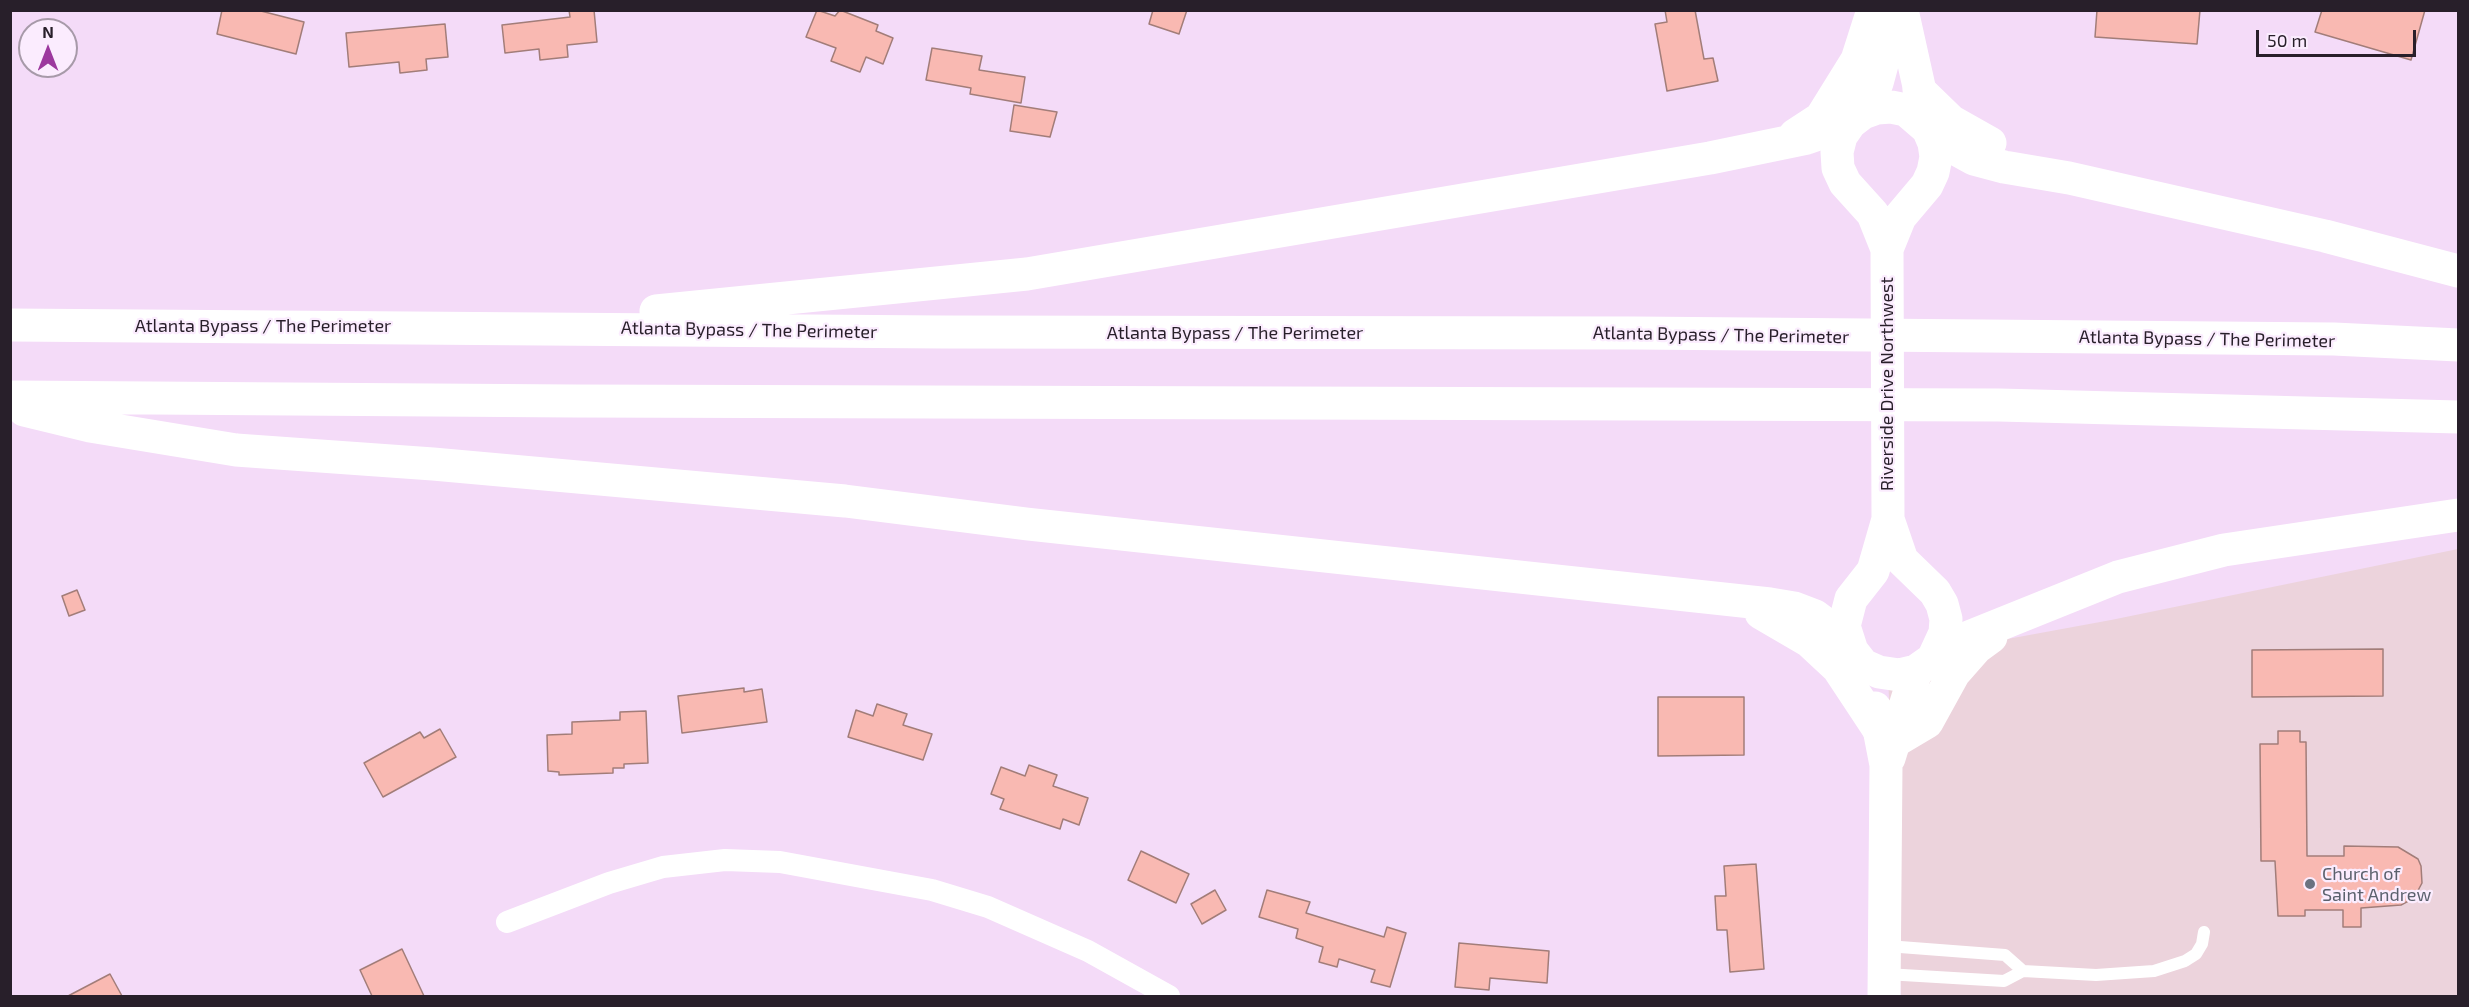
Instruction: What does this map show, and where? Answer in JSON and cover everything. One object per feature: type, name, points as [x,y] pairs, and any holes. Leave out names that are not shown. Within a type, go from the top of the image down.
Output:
[{"type":"main road","points":[[1785,142],[1821,118],[1857,60],[1873,10]]},
{"type":"main road","points":[[1856,118],[1877,83],[1887,46],[1887,10]]},
{"type":"main road","points":[[1902,10],[1930,132]]},
{"type":"main road","points":[[1920,90],[1941,112],[1963,129],[2069,178]]},
{"type":"main road","points":[[508,327],[1027,274],[1698,160],[1807,138],[1876,108],[1891,107],[1906,110],[1930,132],[1974,159],[2325,236],[2458,271]]},
{"type":"main road","name":"Riverside Drive Northwest","points":[[1856,118],[1841,136],[1837,152],[1838,168],[1845,183],[1873,214],[1887,257]]},
{"type":"main road","name":"Riverside Drive Northwest","points":[[1855,652],[1845,612],[1876,562],[1887,519],[1887,257],[1900,217],[1933,172],[1936,157],[1930,132]]},
{"type":"main road","name":"Atlanta Bypass / The Perimeter","points":[[10,325],[2322,339],[2458,345]]},
{"type":"main road","points":[[10,396],[574,401],[1999,405],[2458,417]]},
{"type":"main road","points":[[10,406],[90,426],[236,450],[434,464],[845,501],[1071,529],[1726,598],[1794,608],[1815,616],[1855,652],[1888,674],[1928,660],[2020,617],[2118,577],[2224,550],[2458,515]]},
{"type":"main road","name":"Riverside Drive Northwest","points":[[1887,519],[1902,560],[1935,592],[1942,604],[1945,633],[1928,660]]},
{"type":"main road","points":[[1726,598],[1777,620],[1809,641],[1838,668],[1887,746]]},
{"type":"main road","points":[[1887,746],[1927,722],[1953,673],[1976,648],[2020,617]]},
{"type":"main road","points":[[1855,652],[1870,684],[1887,746],[1884,972]]},
{"type":"main road","points":[[1887,746],[1928,660]]},
{"type":"street","points":[[507,922],[609,883],[663,867],[725,860],[780,862],[932,890],[988,907],[1088,951],[1169,996]]},
{"type":"lane","points":[[1884,972],[2004,981],[2023,971],[2096,975],[2154,971],[2185,961],[2196,954],[2202,944],[2204,932]]},
{"type":"lane","points":[[1884,972],[2005,955],[2023,971]]},
{"type":"shaded area","points":[[2458,549],[2458,996],[1901,996],[1888,674],[1904,658],[2111,620]]},
{"type":"building","points":[[222,10],[257,10],[304,22],[296,54],[217,34]]},
{"type":"building","points":[[569,10],[594,10],[597,42],[567,45],[568,57],[540,60],[539,49],[505,53],[502,25],[570,17]]},
{"type":"building","points":[[817,10],[835,16],[840,10],[878,25],[876,31],[893,38],[883,64],[866,57],[860,72],[831,61],[836,48],[806,37]]},
{"type":"building","points":[[1153,10],[1187,10],[1179,34],[1149,24]]},
{"type":"building","points":[[1665,10],[1695,10],[1704,59],[1713,58],[1718,81],[1667,91],[1655,24],[1667,22]]},
{"type":"building","points":[[2097,10],[2200,10],[2197,44],[2095,37]]},
{"type":"building","points":[[2322,10],[2425,10],[2411,60],[2315,32]]},
{"type":"building","points":[[445,24],[448,57],[426,59],[427,70],[400,73],[399,62],[349,67],[346,33]]},
{"type":"building","points":[[932,48],[982,56],[979,70],[1025,77],[1021,103],[970,94],[971,88],[926,80]]},
{"type":"building","points":[[1014,105],[1057,112],[1050,137],[1010,131]]},
{"type":"building","points":[[77,590],[85,610],[69,616],[62,596]]},
{"type":"building","points":[[2383,649],[2383,696],[2252,697],[2252,650]]},
{"type":"building","points":[[744,688],[744,692],[762,689],[767,722],[682,733],[678,696]]},
{"type":"building","points":[[1658,697],[1744,697],[1744,755],[1658,756]]},
{"type":"building","points":[[877,704],[907,714],[903,725],[932,734],[923,760],[848,737],[856,710],[873,716]]},
{"type":"building","points":[[646,711],[648,763],[624,764],[624,768],[613,768],[613,773],[559,775],[559,772],[548,771],[547,735],[572,734],[572,722],[620,720],[620,712]]},
{"type":"building","points":[[440,729],[456,757],[383,797],[364,763],[420,732],[424,738]]},
{"type":"building","points":[[2278,731],[2300,731],[2300,742],[2306,742],[2307,856],[2344,856],[2344,846],[2398,847],[2418,859],[2421,866],[2422,883],[2414,898],[2401,905],[2361,908],[2361,927],[2343,927],[2343,910],[2305,910],[2305,916],[2278,916],[2275,861],[2261,861],[2260,744],[2278,744]]},
{"type":"building","points":[[1029,765],[1057,775],[1053,786],[1088,798],[1079,825],[1063,819],[1060,829],[1000,809],[1004,799],[991,794],[1001,767],[1025,776]]},
{"type":"building","points":[[1141,851],[1189,874],[1176,903],[1128,880]]},
{"type":"building","points":[[1756,864],[1764,969],[1730,972],[1727,930],[1717,930],[1715,896],[1726,896],[1724,866]]},
{"type":"building","points":[[1215,890],[1226,910],[1202,924],[1191,904]]},
{"type":"building","points":[[1267,890],[1310,902],[1306,913],[1384,937],[1387,927],[1406,933],[1390,987],[1371,982],[1375,970],[1339,959],[1337,967],[1319,962],[1323,947],[1296,938],[1298,929],[1259,917]]},
{"type":"building","points":[[1459,943],[1549,951],[1547,983],[1490,978],[1489,990],[1455,987]]},
{"type":"building","points":[[402,949],[424,996],[372,996],[360,970]]},
{"type":"building","points":[[110,974],[122,996],[68,996]]},
{"type":"place","name":"Church of Saint Andrew","points":[[2310,884]]}]
